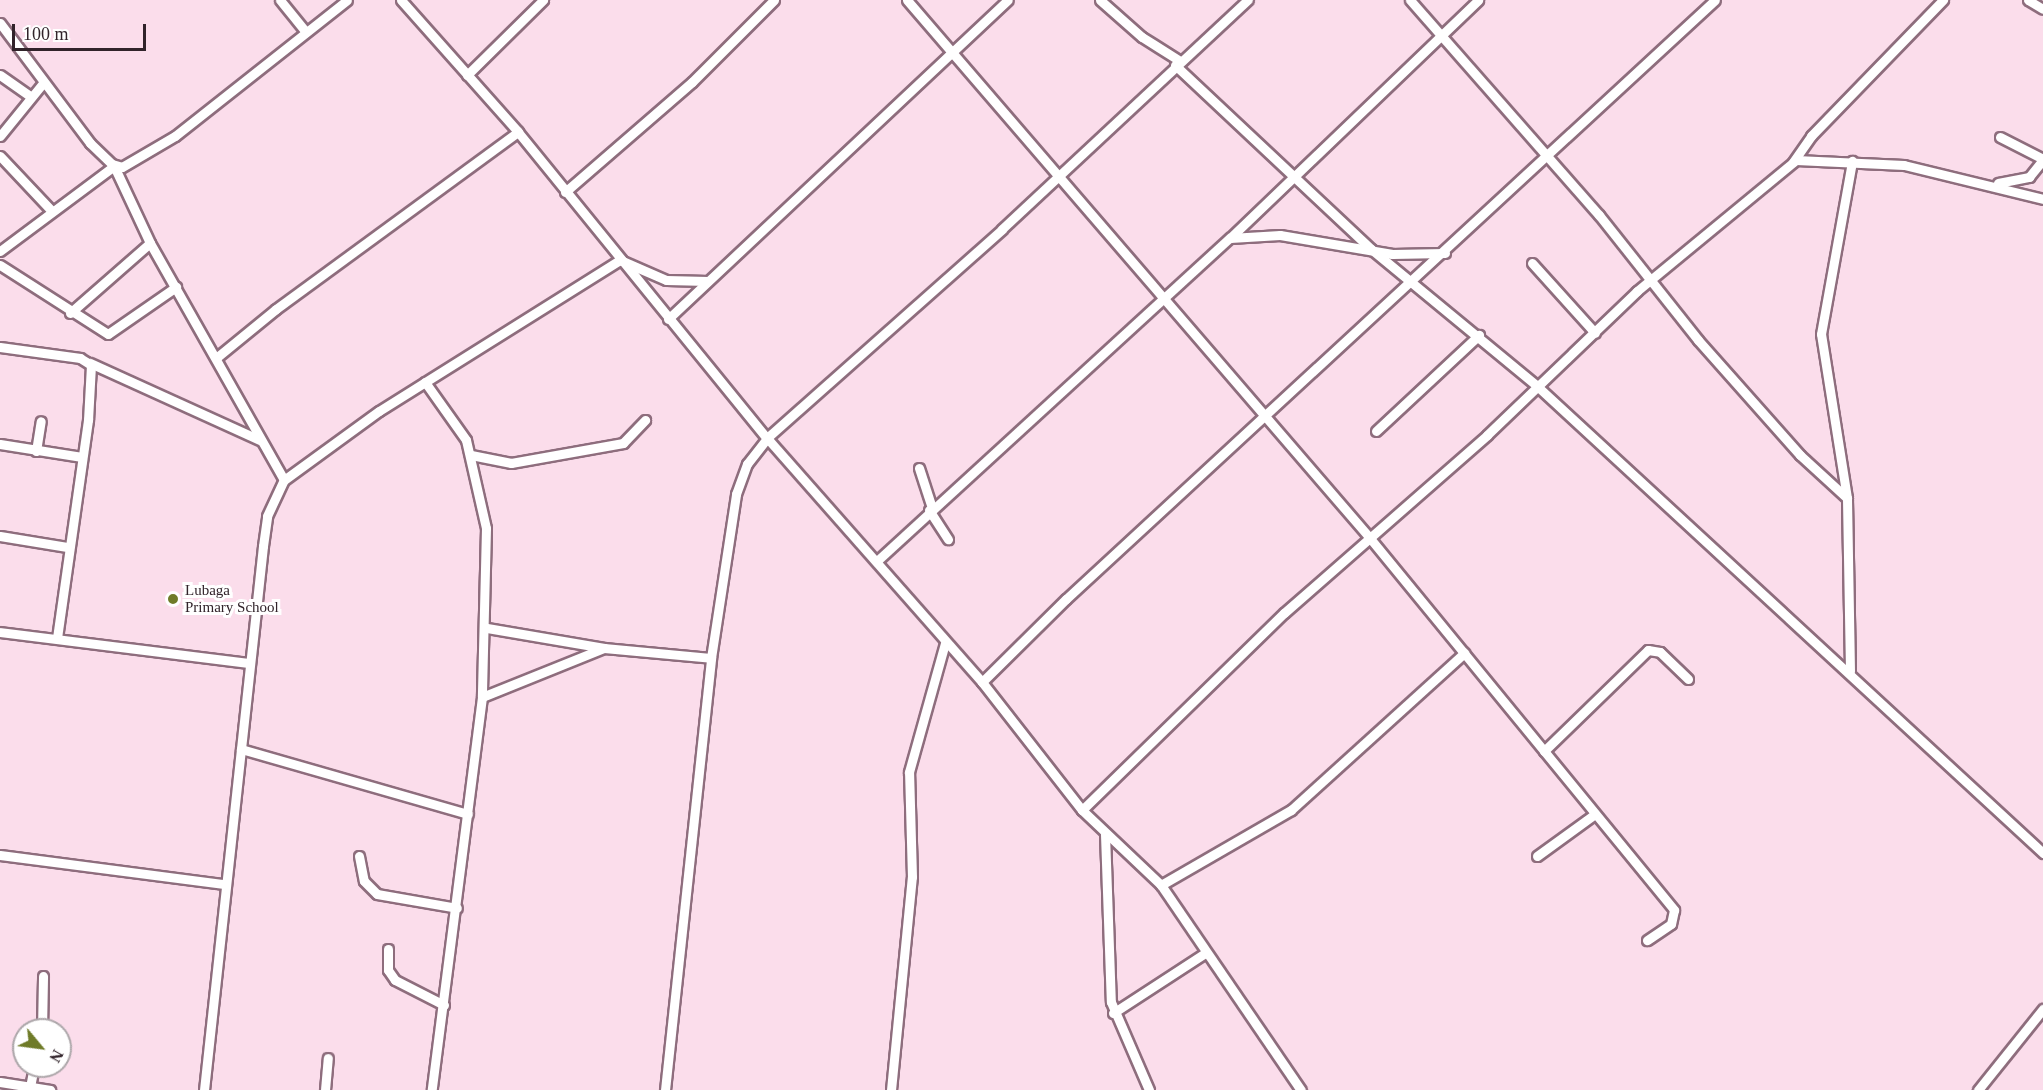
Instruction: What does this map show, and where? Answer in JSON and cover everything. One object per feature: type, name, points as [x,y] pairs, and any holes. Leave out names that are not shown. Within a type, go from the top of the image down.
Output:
[{"type":"street","points":[[279,0],[306,32]]},
{"type":"street","points":[[0,251],[50,209],[114,166],[134,162],[175,136],[347,0]]},
{"type":"street","points":[[401,0],[518,132],[668,320],[767,438],[878,560],[945,643],[982,682],[1082,810],[1161,885],[1205,953],[1301,1090]]},
{"type":"street","points":[[467,75],[543,0]]},
{"type":"street","points":[[565,192],[692,82],[774,0]]},
{"type":"street","points":[[907,0],[1369,537],[1544,751],[1593,816],[1675,912],[1671,924],[1647,940]]},
{"type":"street","points":[[668,320],[955,55],[1008,0]]},
{"type":"street","points":[[1100,0],[1142,37],[1178,63],[1371,249],[1479,335],[1537,386],[1850,671],[2043,853]]},
{"type":"street","points":[[665,1090],[711,658],[740,478],[767,438],[1057,177],[1248,0]]},
{"type":"street","points":[[1410,0],[1547,154],[1800,455],[1847,498]]},
{"type":"street","points":[[878,560],[930,509],[1163,295],[1230,238],[1293,173],[1478,0]]},
{"type":"street","points":[[982,682],[1265,414],[1445,253],[1547,154],[1715,0]]},
{"type":"street","points":[[1791,164],[1811,136],[1943,0]]},
{"type":"street","points":[[2028,0],[2043,9]]},
{"type":"street","points":[[0,23],[90,143],[114,166],[150,243],[284,480]]},
{"type":"street","points":[[0,75],[30,96]]},
{"type":"street","points":[[0,136],[30,96],[43,83]]},
{"type":"street","points":[[216,358],[276,309],[518,132]]},
{"type":"street","points":[[1993,184],[2029,177],[2043,160],[2000,137]]},
{"type":"street","points":[[0,156],[50,209]]},
{"type":"street","points":[[1082,810],[1284,613],[1537,386],[1651,279],[1796,160],[1904,165],[1993,184],[2043,199]]},
{"type":"street","points":[[1850,671],[1847,498],[1821,334],[1852,162]]},
{"type":"street","points":[[1230,238],[1280,235],[1414,255],[1445,253]]},
{"type":"street","points":[[70,313],[150,243]]},
{"type":"street","points":[[620,260],[666,280],[708,281]]},
{"type":"street","points":[[204,1090],[224,884],[241,749],[248,663],[267,516],[284,480],[317,452],[620,260]]},
{"type":"street","points":[[1532,263],[1594,333]]},
{"type":"street","points":[[0,266],[70,313],[112,334],[176,287]]},
{"type":"street","points":[[1376,431],[1479,335]]},
{"type":"street","points":[[0,347],[90,363],[260,440]]},
{"type":"street","points":[[57,638],[67,547],[82,458],[90,363]]},
{"type":"street","points":[[425,382],[460,432],[471,455],[486,528],[487,628],[482,697],[432,1090]]},
{"type":"street","points":[[471,455],[511,462],[623,443],[645,420]]},
{"type":"street","points":[[36,451],[41,421]]},
{"type":"street","points":[[0,444],[82,458]]},
{"type":"street","points":[[919,468],[930,509],[948,539]]},
{"type":"street","points":[[0,536],[67,547]]},
{"type":"street","points":[[487,628],[604,648],[711,658]]},
{"type":"street","points":[[0,632],[248,663]]},
{"type":"street","points":[[891,1090],[912,877],[909,772],[945,643]]},
{"type":"street","points":[[482,697],[604,648]]},
{"type":"street","points":[[1544,751],[1648,650],[1660,652],[1688,679]]},
{"type":"street","points":[[1161,885],[1291,810],[1464,653]]},
{"type":"street","points":[[241,749],[468,814]]},
{"type":"street","points":[[1537,856],[1593,816]]},
{"type":"street","points":[[1105,834],[1113,1013],[1149,1090]]},
{"type":"street","points":[[0,855],[224,884]]},
{"type":"street","points":[[359,856],[364,881],[377,894],[456,909]]},
{"type":"street","points":[[388,949],[388,970],[394,980],[444,1005]]},
{"type":"street","points":[[1113,1013],[1205,953]]},
{"type":"street","points":[[42,1018],[43,976]]},
{"type":"street","points":[[1978,1090],[2043,1009]]},
{"type":"street","points":[[325,1090],[328,1058]]},
{"type":"street","points":[[30,1087],[32,1078]]},
{"type":"street","points":[[0,1082],[50,1090]]},
{"type":"place","name":"Lubaga Primary School","points":[[173,599]]}]
